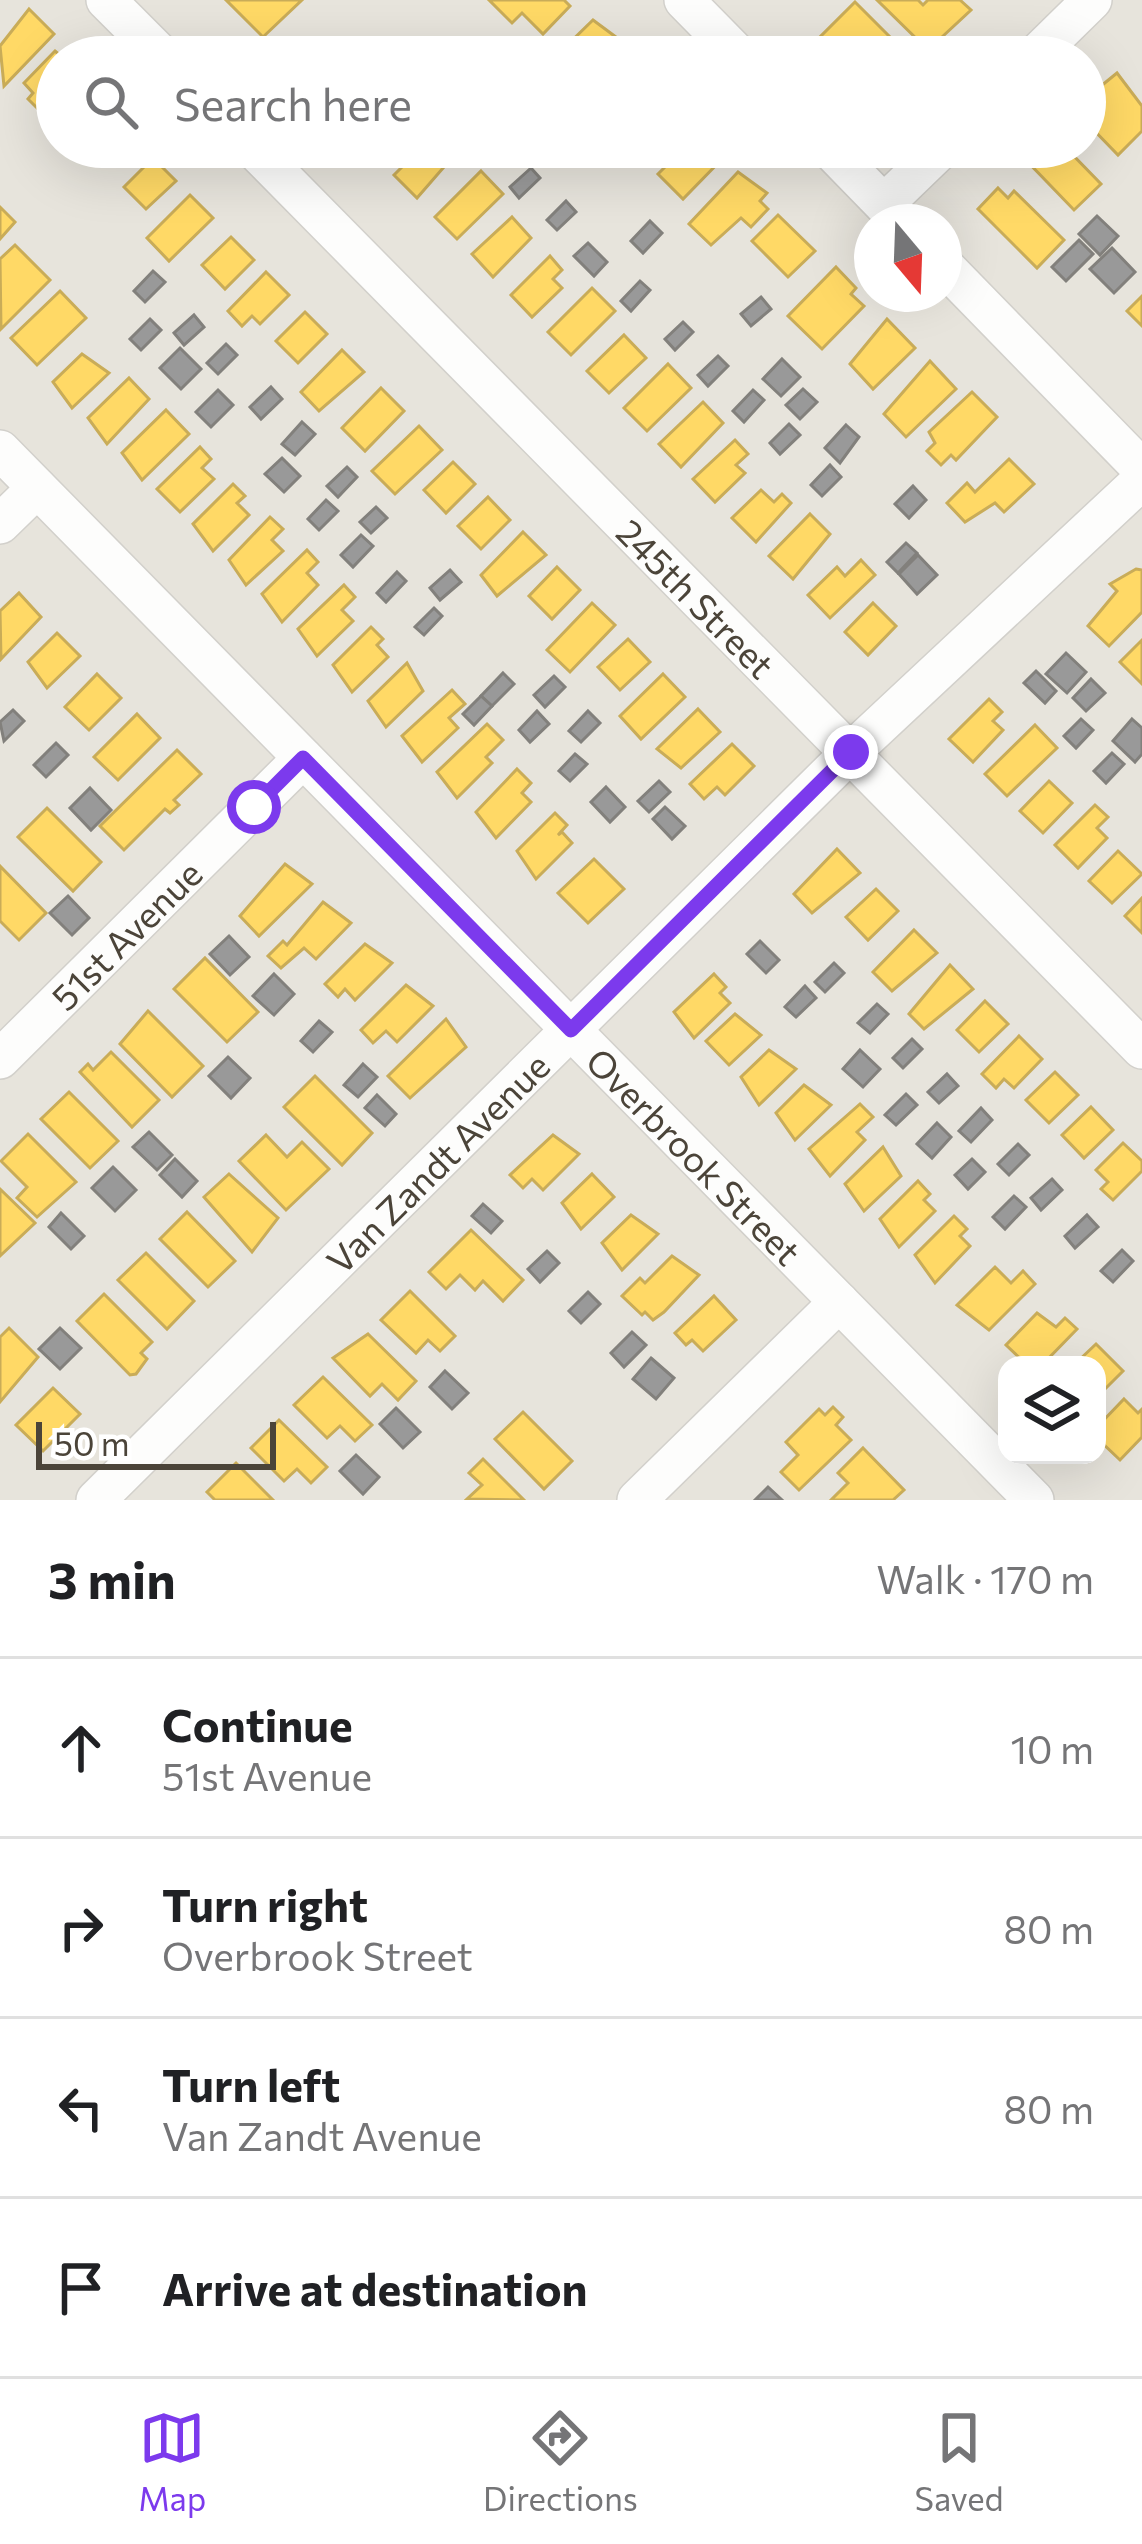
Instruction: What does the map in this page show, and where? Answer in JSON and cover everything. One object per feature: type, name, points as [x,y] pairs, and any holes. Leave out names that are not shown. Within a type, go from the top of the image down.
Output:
[{"type":"street","points":[[106,0],[142,36]]},
{"type":"street","points":[[684,0],[719,36]]},
{"type":"street","points":[[1055,36],[1092,0]]},
{"type":"street","name":"245th Street","points":[[273,168],[1142,1049]]},
{"type":"street","points":[[849,168],[884,204]]},
{"type":"street","points":[[900,204],[927,168]]},
{"type":"street","points":[[962,284],[1142,469]]},
{"type":"street","name":"Overbrook Street","points":[[0,450],[1034,1500]]},
{"type":"street","name":"Van Zandt Avenue","points":[[96,1500],[851,752],[1142,479]]},
{"type":"street","points":[[0,524],[37,488]]},
{"type":"street","name":"51st Avenue","points":[[0,1059],[303,758]]},
{"type":"street","points":[[637,1500],[839,1302]]},
{"type":"shaded area","points":[[0,0],[1142,0],[1142,1500],[0,1500]]},
{"type":"building: Homes","points":[[226,0],[302,0],[264,36]]},
{"type":"building: Homes","points":[[489,0],[564,0],[570,6],[543,34],[522,13],[512,23]]},
{"type":"building: Homes","points":[[877,0],[918,0],[923,5],[928,0],[960,0],[971,10],[943,36],[914,36]]},
{"type":"building: Homes","points":[[855,2],[889,36],[821,36]]},
{"type":"building: Homes","points":[[29,9],[54,34],[36,36],[36,53],[4,86],[0,46]]},
{"type":"building: Homes","points":[[593,20],[615,36],[577,36]]},
{"type":"building: Homes","points":[[36,71],[36,107],[28,99],[33,93],[24,83]]},
{"type":"building: Homes","points":[[1117,73],[1142,106],[1142,131],[1118,155],[1106,143],[1106,82]]},
{"type":"building: Homes","points":[[143,168],[163,168],[176,181],[146,209],[124,187]]},
{"type":"building: Homes","points":[[401,168],[443,168],[417,198],[394,175]]},
{"type":"building: Homes","points":[[664,168],[713,168],[683,199],[658,174]]},
{"type":"building: Homes","points":[[1034,168],[1085,168],[1101,184],[1074,210]]},
{"type":"building: Homes","points":[[481,171],[503,194],[457,239],[435,217]]},
{"type":"building: Homes","points":[[738,172],[767,193],[760,201],[768,209],[751,227],[741,218],[711,245],[689,224]]},
{"type":"building: Homes","points":[[998,188],[1008,198],[1014,191],[1064,240],[1037,268],[978,209]]},
{"type":"building: Homes","points":[[190,195],[213,218],[169,261],[147,238]]},
{"type":"building: Homes","points":[[0,207],[15,222],[0,239]]},
{"type":"building: Homes","points":[[778,215],[815,251],[788,277],[752,241]]},
{"type":"building: Homes","points":[[512,217],[531,238],[493,277],[472,254]]},
{"type":"building: Homes","points":[[231,237],[254,260],[225,289],[202,265]]},
{"type":"building: Homes","points":[[15,245],[50,280],[1,329],[0,259]]},
{"type":"building: Homes","points":[[550,256],[562,270],[553,279],[562,288],[532,317],[511,295]]},
{"type":"building: Homes","points":[[836,267],[854,286],[851,294],[854,312],[858,312],[822,349],[788,316]]},
{"type":"building: Homes","points":[[266,272],[289,295],[260,324],[252,316],[242,326],[228,311]]},
{"type":"building: Homes","points":[[592,288],[615,311],[571,355],[548,332]]},
{"type":"building: Homes","points":[[60,291],[86,318],[37,365],[11,338]]},
{"type":"building: Homes","points":[[1142,296],[1142,326],[1127,311]]},
{"type":"building: Homes","points":[[305,312],[327,334],[298,363],[276,341]]},
{"type":"building: Homes","points":[[887,319],[915,348],[873,389],[850,364]]},
{"type":"building: Homes","points":[[624,335],[646,358],[609,393],[587,371]]},
{"type":"building: Homes","points":[[342,350],[364,372],[319,411],[301,392]]},
{"type":"building: Homes","points":[[82,354],[109,373],[72,408],[53,382]]},
{"type":"building: Homes","points":[[930,361],[956,389],[906,437],[884,414]]},
{"type":"building: Homes","points":[[668,364],[691,388],[647,431],[624,408]]},
{"type":"building: Homes","points":[[129,378],[149,399],[107,444],[88,418]]},
{"type":"building: Homes","points":[[381,388],[404,411],[365,451],[342,428]]},
{"type":"building: Homes","points":[[972,392],[997,417],[956,460],[951,455],[941,465],[927,451],[935,443],[929,432]]},
{"type":"building: Homes","points":[[703,402],[723,423],[681,467],[659,444]]},
{"type":"building: Homes","points":[[166,410],[189,434],[142,480],[122,453]]},
{"type":"building: Homes","points":[[419,426],[442,450],[395,494],[372,471]]},
{"type":"building: Homes","points":[[735,440],[748,454],[736,465],[745,473],[715,502],[693,479]]},
{"type":"building: Homes","points":[[200,447],[211,459],[202,468],[214,479],[180,512],[157,489]]},
{"type":"building: Homes","points":[[1009,459],[1034,484],[1004,512],[995,503],[965,522],[947,503],[967,483],[975,492]]},
{"type":"building: Homes","points":[[453,462],[475,484],[446,513],[424,490]]},
{"type":"building: Homes","points":[[233,484],[245,496],[237,503],[249,515],[213,551],[193,524]]},
{"type":"building: Homes","points":[[761,490],[774,502],[782,494],[791,503],[756,542],[732,518]]},
{"type":"building: Homes","points":[[488,497],[510,520],[481,549],[458,526]]},
{"type":"building: Homes","points":[[810,514],[830,534],[793,579],[769,556]]},
{"type":"building: Homes","points":[[270,517],[283,529],[272,540],[283,551],[246,585],[229,560]]},
{"type":"building: Homes","points":[[523,532],[546,555],[497,596],[481,575]]},
{"type":"building: Homes","points":[[307,550],[318,562],[307,573],[318,585],[282,622],[262,594]]},
{"type":"building: Homes","points":[[861,560],[875,575],[830,618],[808,595],[837,567],[845,576]]},
{"type":"building: Homes","points":[[557,567],[580,590],[552,619],[529,596]]},
{"type":"building: Homes","points":[[1142,570],[1142,612],[1109,646],[1088,626],[1117,591],[1110,584]]},
{"type":"building: Homes","points":[[344,585],[355,597],[342,610],[353,621],[317,656],[298,629]]},
{"type":"building: Homes","points":[[19,593],[41,617],[1,659],[0,611]]},
{"type":"building: Homes","points":[[592,603],[615,625],[570,672],[547,650]]},
{"type":"building: Homes","points":[[873,603],[896,626],[868,655],[845,632]]},
{"type":"building: Homes","points":[[371,627],[383,639],[377,645],[388,657],[352,692],[333,665]]},
{"type":"building: Homes","points":[[57,633],[80,656],[47,688],[28,662]]},
{"type":"building: Homes","points":[[628,639],[650,662],[620,690],[598,667]]},
{"type":"building: Homes","points":[[1142,640],[1142,684],[1120,662]]},
{"type":"building: Homes","points":[[407,663],[423,691],[386,727],[368,701]]},
{"type":"building: Homes","points":[[97,674],[121,698],[89,730],[65,707]]},
{"type":"building: Homes","points":[[663,674],[685,697],[641,739],[620,716]]},
{"type":"building: Homes","points":[[452,690],[465,704],[449,718],[458,728],[422,762],[402,736]]},
{"type":"building: Homes","points":[[989,699],[1002,712],[993,721],[1003,730],[973,762],[949,739]]},
{"type":"building: Homes","points":[[698,709],[720,732],[681,768],[657,749]]},
{"type":"building: Homes","points":[[137,714],[160,738],[118,780],[94,757]]},
{"type":"building: Homes","points":[[487,724],[503,740],[486,757],[492,763],[457,798],[437,772]]},
{"type":"building: Homes","points":[[1035,725],[1057,748],[1007,796],[985,774]]},
{"type":"building: Homes","points":[[732,744],[754,766],[725,795],[717,787],[704,799],[690,784]]},
{"type":"building: Homes","points":[[177,750],[201,774],[174,800],[179,805],[170,813],[165,809],[124,850],[100,826]]},
{"type":"building: Homes","points":[[517,769],[531,783],[522,793],[531,802],[496,838],[476,812]]},
{"type":"building: Homes","points":[[1049,781],[1072,803],[1043,833],[1020,811]]},
{"type":"building: Homes","points":[[1095,805],[1108,817],[1097,828],[1107,838],[1078,868],[1055,845]]},
{"type":"building: Homes","points":[[47,808],[101,862],[73,891],[18,837]]},
{"type":"building: Homes","points":[[555,813],[567,825],[558,835],[562,832],[572,843],[536,879],[517,851]]},
{"type":"building: Homes","points":[[837,849],[860,873],[812,913],[794,894]]},
{"type":"building: Homes","points":[[1118,851],[1142,874],[1112,903],[1089,881]]},
{"type":"building: Homes","points":[[594,859],[624,889],[588,923],[558,893]]},
{"type":"building: Homes","points":[[285,864],[312,884],[259,936],[240,916]]},
{"type":"building: Homes","points":[[0,866],[46,913],[19,940],[0,921]]},
{"type":"building: Homes","points":[[876,889],[898,911],[868,940],[846,917]]},
{"type":"building: Homes","points":[[1142,898],[1142,933],[1125,916]]},
{"type":"building: Homes","points":[[323,902],[351,923],[316,959],[304,948],[281,968],[268,956],[283,941],[287,945]]},
{"type":"building: Homes","points":[[914,930],[937,953],[892,991],[873,972]]},
{"type":"building: Homes","points":[[365,944],[392,963],[355,1000],[345,989],[338,997],[325,984]]},
{"type":"building: Homes","points":[[205,958],[258,1012],[227,1042],[174,989]]},
{"type":"building: Homes","points":[[950,965],[973,989],[924,1029],[909,1014]]},
{"type":"building: Homes","points":[[714,974],[726,987],[720,993],[730,1003],[694,1038],[674,1012]]},
{"type":"building: Homes","points":[[406,985],[433,1006],[397,1042],[386,1031],[373,1043],[361,1030]]},
{"type":"building: Homes","points":[[985,1001],[1008,1024],[979,1052],[957,1030]]},
{"type":"building: Homes","points":[[148,1011],[203,1066],[172,1097],[120,1044]]},
{"type":"building: Homes","points":[[735,1014],[761,1035],[729,1065],[706,1041]]},
{"type":"building: Homes","points":[[446,1019],[466,1047],[410,1098],[388,1076]]},
{"type":"building: Homes","points":[[1019,1036],[1042,1059],[1014,1088],[1004,1079],[996,1088],[982,1074]]},
{"type":"building: Homes","points":[[769,1050],[796,1069],[759,1105],[741,1077]]},
{"type":"building: Homes","points":[[111,1052],[159,1100],[132,1127],[80,1072],[88,1064],[93,1070]]},
{"type":"building: Homes","points":[[1055,1072],[1078,1095],[1049,1123],[1026,1100]]},
{"type":"building: Homes","points":[[315,1076],[372,1133],[342,1165],[284,1107]]},
{"type":"building: Homes","points":[[804,1085],[831,1105],[795,1140],[776,1113]]},
{"type":"building: Homes","points":[[69,1092],[118,1141],[90,1168],[41,1119]]},
{"type":"building: Homes","points":[[860,1104],[873,1117],[857,1132],[865,1140],[830,1176],[809,1149]]},
{"type":"building: Homes","points":[[1091,1107],[1113,1130],[1084,1158],[1062,1135]]},
{"type":"building: Homes","points":[[28,1134],[76,1182],[37,1217],[17,1198],[27,1187],[1,1161]]},
{"type":"building: Homes","points":[[266,1135],[287,1157],[302,1142],[329,1169],[286,1210],[239,1161]]},
{"type":"building: Homes","points":[[553,1135],[579,1154],[543,1190],[532,1179],[523,1188],[510,1175]]},
{"type":"building: Homes","points":[[1123,1143],[1142,1161],[1142,1171],[1113,1200],[1101,1189],[1108,1182],[1096,1170]]},
{"type":"building: Homes","points":[[883,1147],[901,1176],[864,1211],[845,1184]]},
{"type":"building: Homes","points":[[229,1174],[278,1218],[252,1252],[204,1197]]},
{"type":"building: Homes","points":[[592,1174],[614,1197],[581,1229],[562,1203]]},
{"type":"building: Homes","points":[[918,1181],[930,1194],[924,1200],[935,1211],[899,1247],[880,1219]]},
{"type":"building: Homes","points":[[0,1189],[35,1223],[0,1256]]},
{"type":"building: Homes","points":[[187,1212],[235,1261],[208,1287],[160,1239]]},
{"type":"building: Homes","points":[[631,1215],[658,1234],[622,1270],[602,1243]]},
{"type":"building: Homes","points":[[954,1216],[967,1229],[960,1236],[970,1246],[935,1283],[915,1255]]},
{"type":"building: Homes","points":[[471,1230],[523,1280],[503,1301],[483,1281],[475,1290],[460,1275],[446,1289],[429,1272]]},
{"type":"building: Homes","points":[[146,1253],[194,1301],[167,1329],[118,1280]]},
{"type":"building: Homes","points":[[672,1256],[699,1275],[653,1320],[622,1296],[640,1278],[645,1283]]},
{"type":"building: Homes","points":[[995,1267],[1011,1283],[1023,1271],[1035,1284],[989,1330],[957,1305]]},
{"type":"building: Homes","points":[[410,1291],[455,1336],[440,1351],[428,1340],[416,1353],[381,1320]]},
{"type":"building: Homes","points":[[104,1294],[152,1342],[141,1353],[147,1359],[136,1374],[130,1375],[77,1321]]},
{"type":"building: Homes","points":[[714,1296],[736,1320],[703,1351],[692,1340],[686,1345],[675,1333]]},
{"type":"building: Homes","points":[[1037,1313],[1056,1327],[1065,1318],[1077,1329],[1051,1356],[1018,1356],[1006,1345]]},
{"type":"building: Homes","points":[[9,1328],[38,1357],[0,1402],[0,1337]]},
{"type":"building: Homes","points":[[368,1334],[416,1381],[398,1400],[382,1384],[370,1396],[333,1358]]},
{"type":"building: Homes","points":[[1096,1344],[1123,1371],[1106,1388],[1106,1356],[1083,1356]]},
{"type":"building: Homes","points":[[323,1377],[372,1425],[355,1441],[340,1426],[327,1438],[294,1405]]},
{"type":"building: Homes","points":[[53,1388],[80,1414],[43,1451],[16,1425]]},
{"type":"building: Homes","points":[[1124,1399],[1138,1413],[1142,1409],[1142,1437],[1120,1460],[1106,1447],[1106,1418]]},
{"type":"building: Homes","points":[[833,1407],[843,1417],[836,1425],[851,1440],[799,1490],[781,1472],[798,1455],[786,1442],[819,1409],[825,1415]]},
{"type":"building: Homes","points":[[523,1412],[572,1461],[544,1489],[495,1439]]},
{"type":"building: Homes","points":[[279,1420],[327,1467],[311,1483],[297,1469],[284,1481],[251,1448]]},
{"type":"building: Homes","points":[[863,1448],[904,1490],[893,1500],[831,1500],[848,1483],[838,1473]]},
{"type":"building: Homes","points":[[483,1459],[524,1500],[467,1499],[482,1485],[469,1473]]},
{"type":"building: Homes","points":[[236,1463],[273,1500],[215,1500],[207,1492]]},
{"type":"building: Industry","points":[[531,168],[540,178],[519,198],[510,187]]},
{"type":"building: Industry","points":[[566,201],[576,212],[557,230],[547,220]]},
{"type":"building: Industry","points":[[1097,216],[1118,236],[1100,255],[1079,234]]},
{"type":"building: Industry","points":[[650,221],[662,233],[643,253],[631,241]]},
{"type":"building: Industry","points":[[1079,240],[1093,254],[1066,281],[1052,267]]},
{"type":"building: Industry","points":[[588,243],[607,262],[594,276],[574,256]]},
{"type":"building: Industry","points":[[1112,248],[1135,272],[1114,293],[1090,269]]},
{"type":"building: Industry","points":[[153,271],[165,282],[145,302],[134,291]]},
{"type":"building: Industry","points":[[640,281],[650,290],[631,311],[621,301]]},
{"type":"building: Industry","points":[[761,297],[771,309],[751,326],[741,314]]},
{"type":"building: Industry","points":[[194,315],[204,327],[184,345],[174,333]]},
{"type":"building: Industry","points":[[150,319],[161,330],[141,350],[130,339]]},
{"type":"building: Industry","points":[[683,322],[693,332],[675,350],[665,339]]},
{"type":"building: Industry","points":[[226,344],[237,355],[218,374],[207,363]]},
{"type":"building: Industry","points":[[180,348],[201,369],[181,389],[160,368]]},
{"type":"building: Industry","points":[[718,356],[728,366],[708,386],[698,375]]},
{"type":"building: Industry","points":[[782,359],[800,377],[781,396],[763,379]]},
{"type":"building: Industry","points":[[271,387],[282,399],[261,419],[250,407]]},
{"type":"building: Industry","points":[[803,389],[817,402],[800,419],[786,405]]},
{"type":"building: Industry","points":[[218,390],[233,405],[211,427],[196,412]]},
{"type":"building: Industry","points":[[753,390],[764,400],[744,422],[733,411]]},
{"type":"building: Industry","points":[[302,422],[315,434],[295,455],[282,444]]},
{"type":"building: Industry","points":[[789,424],[800,435],[780,454],[770,443]]},
{"type":"building: Industry","points":[[846,425],[859,437],[840,463],[825,448]]},
{"type":"building: Industry","points":[[282,458],[300,476],[284,492],[265,474]]},
{"type":"building: Industry","points":[[830,465],[841,477],[822,496],[811,485]]},
{"type":"building: Industry","points":[[347,467],[357,477],[338,497],[327,486]]},
{"type":"building: Industry","points":[[913,486],[926,500],[909,518],[895,504]]},
{"type":"building: Industry","points":[[326,500],[338,511],[319,530],[308,519]]},
{"type":"building: Industry","points":[[376,507],[387,518],[371,533],[360,522]]},
{"type":"building: Industry","points":[[361,535],[373,546],[353,567],[341,555]]},
{"type":"building: Industry","points":[[906,543],[917,553],[898,573],[887,562]]},
{"type":"building: Industry","points":[[918,555],[937,575],[917,594],[899,574]]},
{"type":"building: Industry","points":[[450,570],[461,582],[440,600],[430,588]]},
{"type":"building: Industry","points":[[397,572],[406,581],[386,602],[377,593]]},
{"type":"building: Industry","points":[[434,608],[442,616],[424,635],[415,627]]},
{"type":"building: Industry","points":[[1066,653],[1086,672],[1067,693],[1046,674]]},
{"type":"building: Industry","points":[[1036,671],[1056,691],[1045,703],[1024,683]]},
{"type":"building: Industry","points":[[503,673],[514,684],[492,706],[481,696]]},
{"type":"building: Industry","points":[[554,676],[565,687],[545,707],[534,695]]},
{"type":"building: Industry","points":[[1091,679],[1105,693],[1086,711],[1073,698]]},
{"type":"building: Industry","points":[[481,696],[492,706],[474,725],[463,714]]},
{"type":"building: Industry","points":[[13,710],[24,721],[4,741],[0,722]]},
{"type":"building: Industry","points":[[537,711],[549,724],[530,742],[519,730]]},
{"type":"building: Industry","points":[[588,711],[600,723],[581,742],[569,731]]},
{"type":"building: Industry","points":[[1081,719],[1093,730],[1076,748],[1064,736]]},
{"type":"building: Industry","points":[[1132,719],[1142,728],[1142,754],[1135,762],[1113,741]]},
{"type":"building: Industry","points":[[56,743],[68,755],[46,777],[34,765]]},
{"type":"building: Industry","points":[[1112,753],[1124,764],[1106,783],[1094,771]]},
{"type":"building: Industry","points":[[575,754],[587,764],[570,781],[559,771]]},
{"type":"building: Industry","points":[[659,781],[670,792],[649,812],[638,801]]},
{"type":"building: Industry","points":[[606,787],[625,807],[610,822],[591,802]]},
{"type":"building: Industry","points":[[90,788],[111,810],[91,830],[70,808]]},
{"type":"building: Industry","points":[[665,807],[685,826],[672,839],[653,819]]},
{"type":"building: Industry","points":[[68,896],[89,918],[72,935],[50,913]]},
{"type":"building: Industry","points":[[229,936],[249,957],[230,975],[210,954]]},
{"type":"building: Industry","points":[[760,941],[779,960],[766,973],[747,954]]},
{"type":"building: Industry","points":[[834,963],[844,973],[825,992],[815,982]]},
{"type":"building: Industry","points":[[274,974],[294,994],[274,1015],[253,996]]},
{"type":"building: Industry","points":[[805,986],[816,998],[796,1017],[785,1007]]},
{"type":"building: Industry","points":[[877,1004],[888,1014],[870,1033],[858,1023]]},
{"type":"building: Industry","points":[[319,1021],[332,1032],[313,1052],[301,1041]]},
{"type":"building: Industry","points":[[912,1039],[922,1049],[903,1068],[893,1058]]},
{"type":"building: Industry","points":[[860,1050],[880,1069],[863,1087],[843,1069]]},
{"type":"building: Industry","points":[[228,1057],[250,1078],[231,1098],[209,1076]]},
{"type":"building: Industry","points":[[363,1064],[377,1077],[358,1097],[344,1085]]},
{"type":"building: Industry","points":[[947,1074],[958,1086],[939,1103],[928,1092]]},
{"type":"building: Industry","points":[[906,1094],[917,1105],[896,1125],[885,1115]]},
{"type":"building: Industry","points":[[377,1095],[396,1114],[385,1126],[365,1108]]},
{"type":"building: Industry","points":[[981,1108],[992,1120],[971,1142],[959,1131]]},
{"type":"building: Industry","points":[[937,1123],[951,1137],[932,1158],[917,1144]]},
{"type":"building: Industry","points":[[149,1132],[172,1155],[157,1170],[133,1147]]},
{"type":"building: Industry","points":[[1018,1144],[1029,1155],[1009,1175],[998,1164]]},
{"type":"building: Industry","points":[[175,1159],[197,1181],[182,1197],[160,1175]]},
{"type":"building: Industry","points":[[972,1159],[985,1172],[968,1189],[955,1175]]},
{"type":"building: Industry","points":[[113,1167],[136,1190],[115,1211],[92,1188]]},
{"type":"building: Industry","points":[[1052,1179],[1062,1190],[1041,1210],[1031,1198]]},
{"type":"building: Industry","points":[[1014,1196],[1026,1207],[1005,1229],[993,1217]]},
{"type":"building: Industry","points":[[483,1204],[502,1221],[491,1233],[472,1216]]},
{"type":"building: Industry","points":[[61,1213],[84,1236],[71,1249],[49,1227]]},
{"type":"building: Industry","points":[[1087,1215],[1098,1227],[1075,1248],[1065,1236]]},
{"type":"building: Industry","points":[[1122,1250],[1133,1261],[1113,1282],[1101,1271]]},
{"type":"building: Industry","points":[[547,1251],[559,1263],[540,1282],[528,1269]]},
{"type":"building: Industry","points":[[588,1292],[600,1304],[581,1323],[569,1311]]},
{"type":"building: Industry","points":[[60,1328],[81,1348],[60,1369],[39,1349]]},
{"type":"building: Industry","points":[[632,1332],[646,1345],[624,1367],[611,1353]]},
{"type":"building: Industry","points":[[651,1358],[674,1378],[656,1399],[633,1379]]},
{"type":"building: Industry","points":[[445,1371],[468,1393],[452,1409],[430,1387]]},
{"type":"building: Industry","points":[[396,1408],[420,1432],[403,1448],[380,1424]]},
{"type":"building: Industry","points":[[356,1455],[379,1477],[363,1494],[340,1471]]},
{"type":"building: Industry","points":[[768,1487],[782,1500],[755,1500]]},
{"type":"route","points":[[254,807],[303,758],[571,1030],[851,752]]}]
